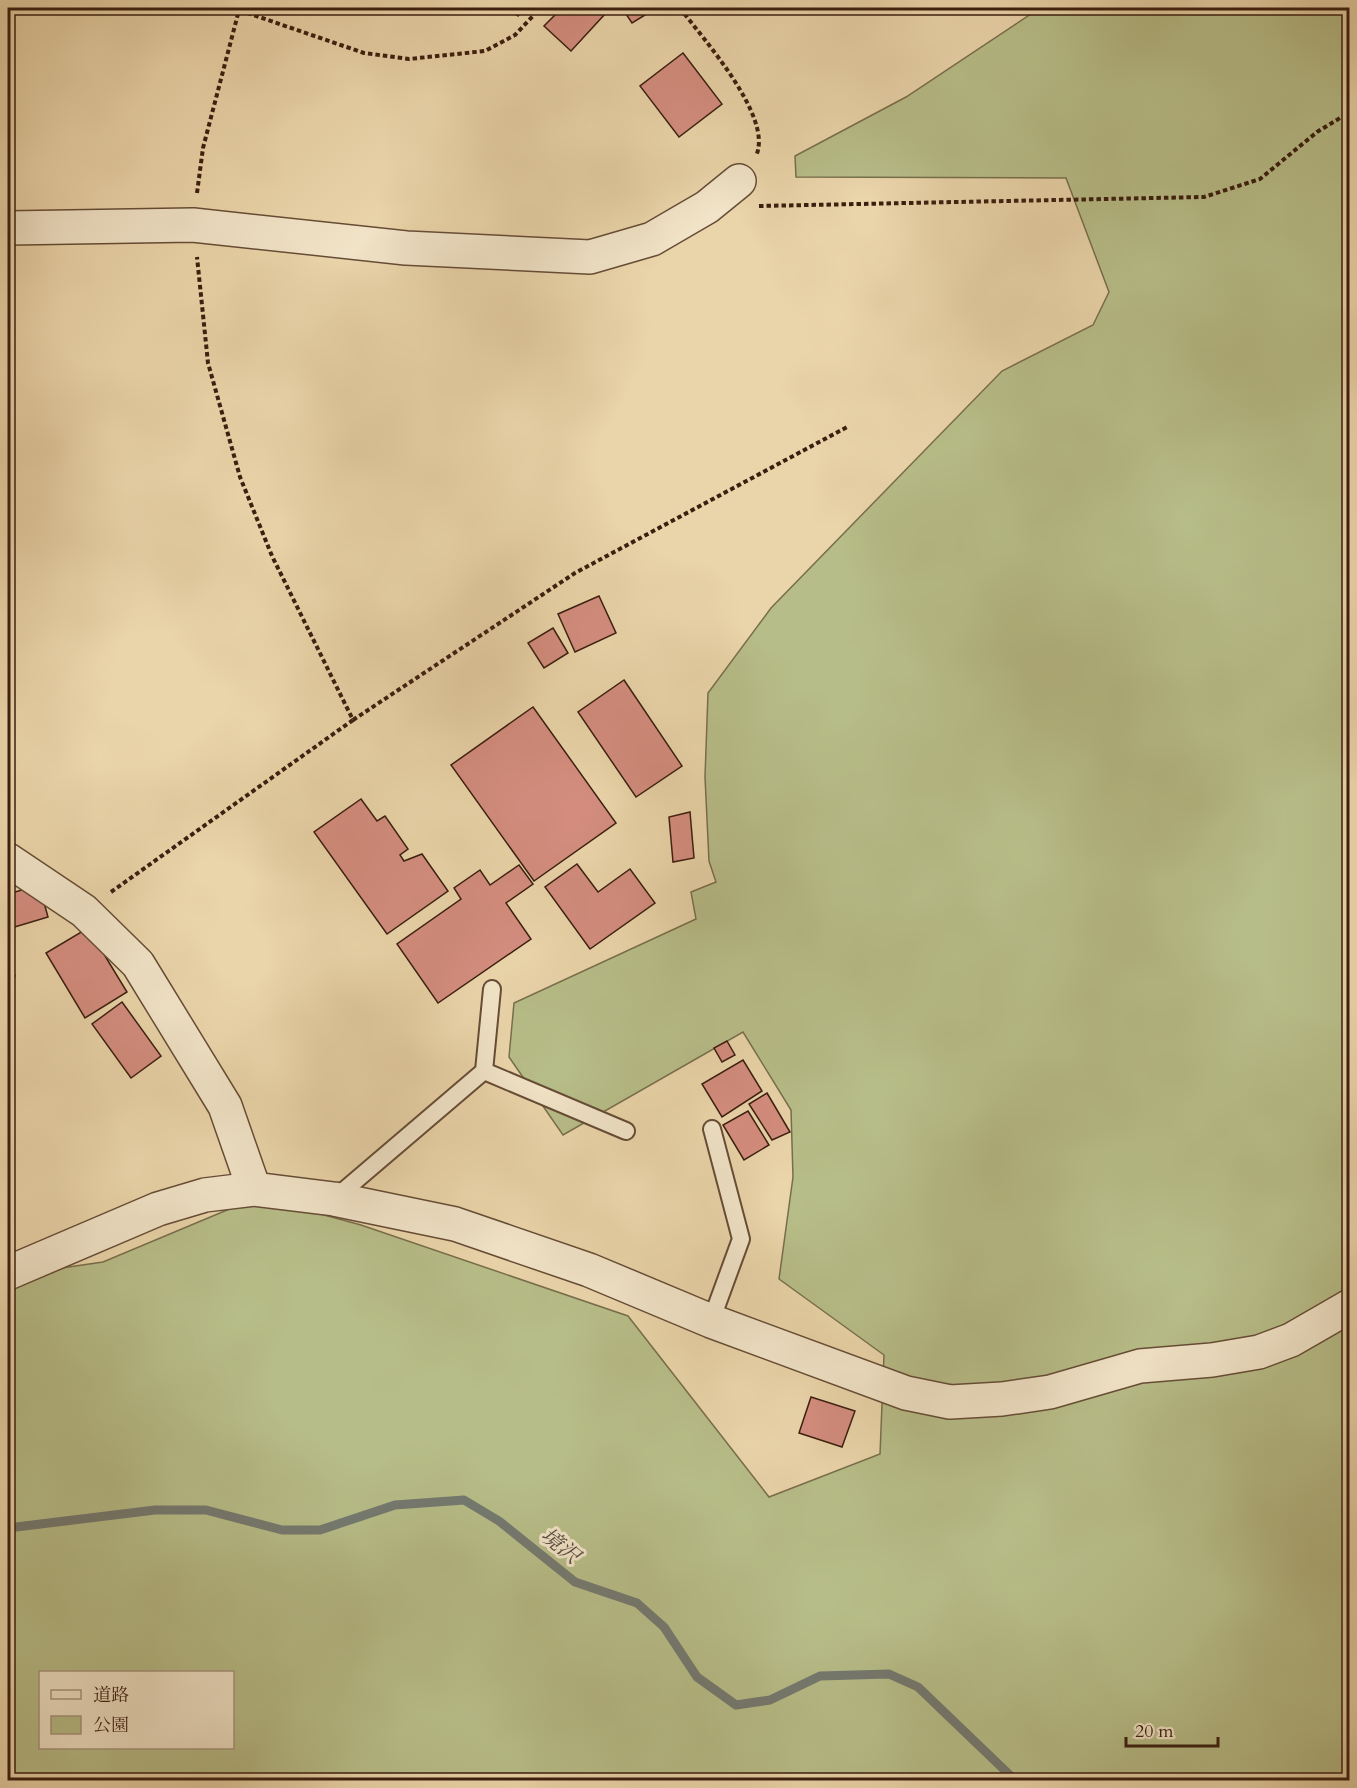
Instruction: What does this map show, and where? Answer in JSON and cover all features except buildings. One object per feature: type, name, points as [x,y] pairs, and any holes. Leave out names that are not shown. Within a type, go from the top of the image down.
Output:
[{"type":"street","points":[[8,228],[193,225],[406,248],[590,257],[652,239],[708,207],[740,181]]},
{"type":"street","points":[[8,860],[84,911],[138,964],[225,1106],[254,1189]]},
{"type":"street","points":[[8,1273],[158,1209],[205,1195],[254,1189],[334,1198],[455,1224],[589,1270],[711,1321],[906,1394],[950,1402],[1002,1400],[1050,1392],[1140,1366],[1212,1360],[1259,1352],[1291,1340],[1350,1306]]},
{"type":"lane","points":[[334,1198],[484,1071],[492,989]]},
{"type":"lane","points":[[484,1071],[626,1131]]},
{"type":"lane","points":[[711,1321],[741,1239],[712,1129]]},
{"type":"path","points":[[233,8],[364,53],[409,59],[485,51],[515,35],[533,16]]},
{"type":"path","points":[[680,8],[750,105],[757,129],[759,149],[748,172],[740,181],[760,208],[941,201],[1204,197],[1260,179],[1317,132],[1350,112]]},
{"type":"path","points":[[239,10],[203,148],[193,225],[208,363],[240,477],[272,556],[353,720]]},
{"type":"path","points":[[84,911],[353,720],[575,573],[849,426]]},
{"type":"green space","points":[[1040,8],[1349,8],[1349,1780],[8,1780],[8,1280],[20,1274],[103,1262],[258,1197],[361,1225],[628,1316],[769,1497],[880,1454],[884,1355],[779,1279],[793,1177],[791,1110],[743,1032],[563,1135],[509,1057],[514,1003],[696,919],[691,892],[716,882],[709,861],[705,777],[708,693],[771,608],[1002,371],[1093,325],[1109,292],[1066,178],[796,177],[795,156],[906,97]]},
{"type":"waterway","name":"境沢","points":[[8,1528],[155,1510],[206,1510],[282,1530],[320,1530],[395,1505],[464,1500],[499,1521],[575,1582],[637,1603],[664,1627],[697,1677],[736,1705],[770,1700],[820,1676],[889,1674],[918,1687],[1015,1780]]}]
